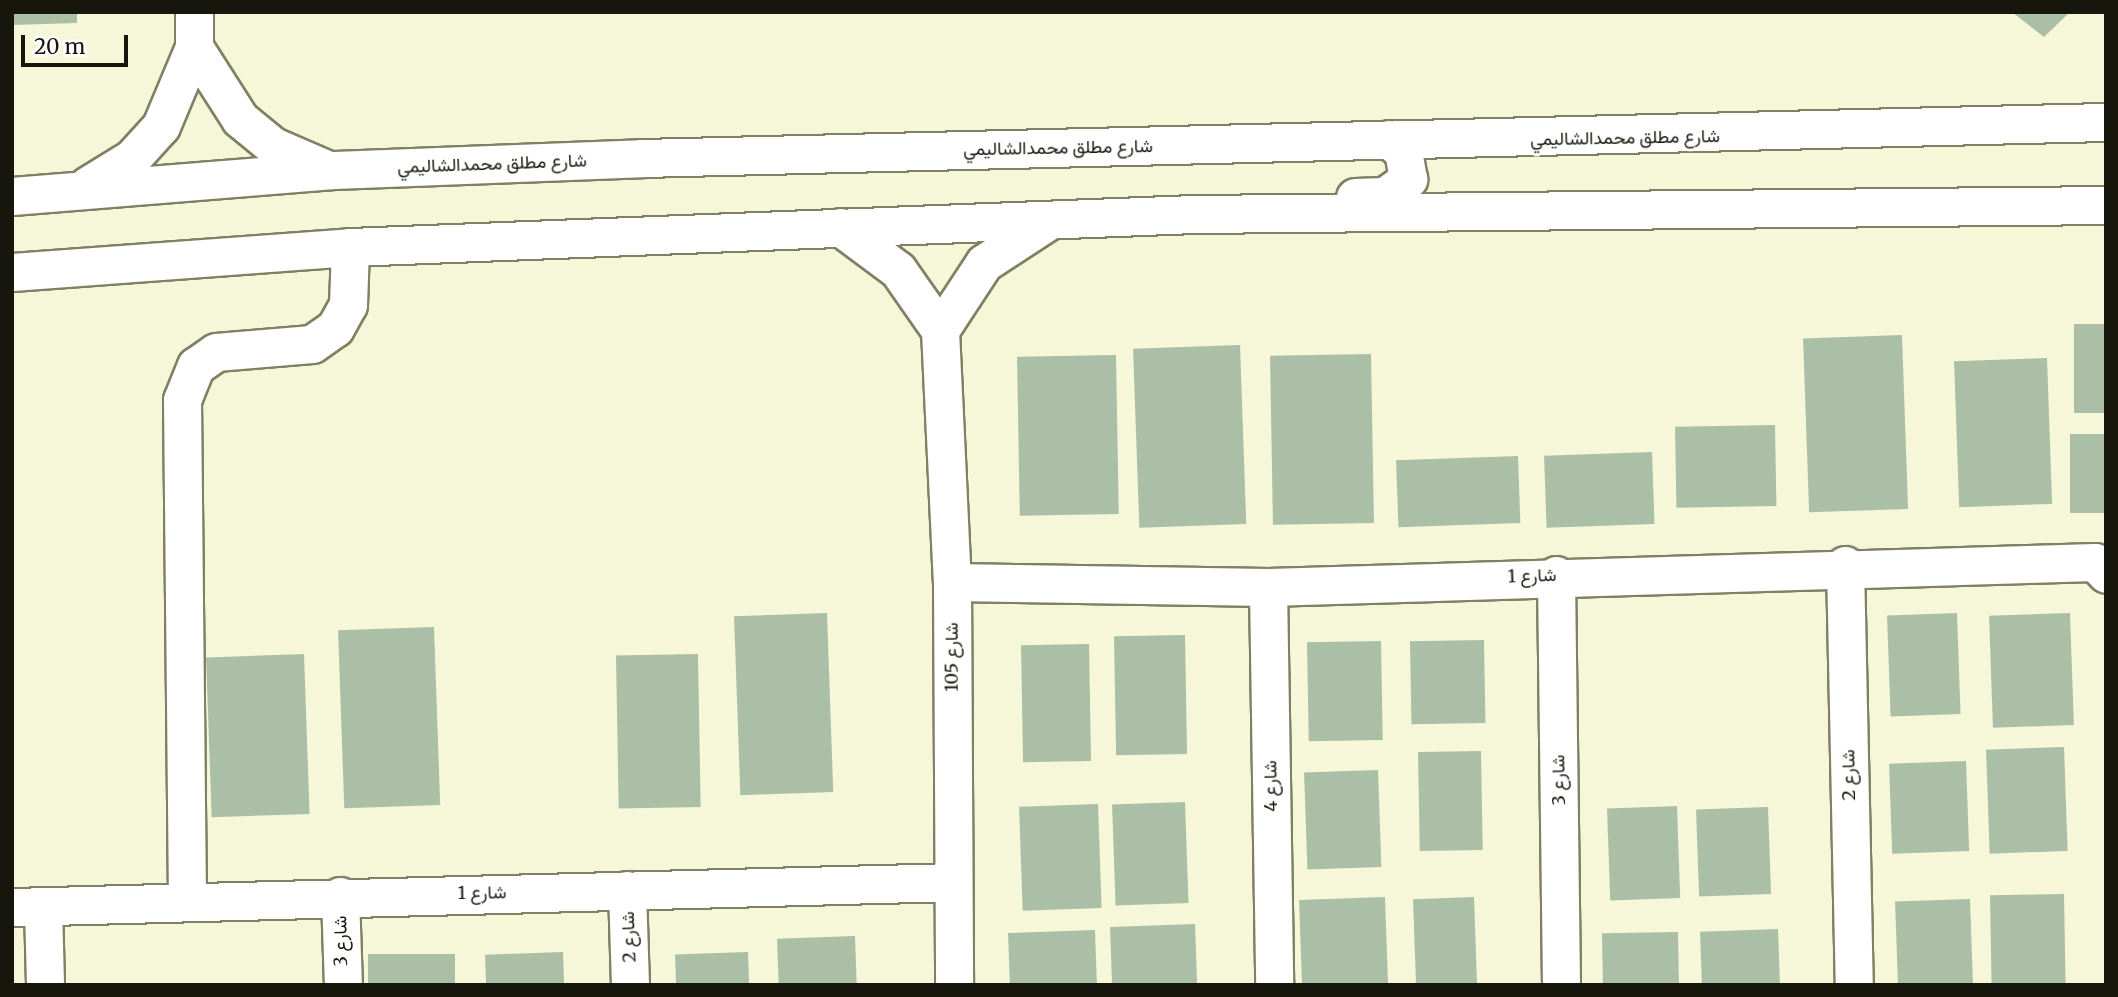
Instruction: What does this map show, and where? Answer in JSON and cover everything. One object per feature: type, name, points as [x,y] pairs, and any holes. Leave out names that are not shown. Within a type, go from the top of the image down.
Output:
[{"type":"street","points":[[194,29],[240,120],[273,146],[332,170]]},
{"type":"street","points":[[81,189],[132,158],[161,126],[194,29]]},
{"type":"street","name":"شارع مطلق محمدالشاليمي","points":[[12,196],[332,170],[1388,139],[2106,122]]},
{"type":"street","points":[[1192,214],[1223,201],[1398,192],[1410,167],[1388,139]]},
{"type":"street","points":[[12,272],[350,247],[1192,214],[2106,205]]},
{"type":"street","points":[[840,227],[898,270],[940,330],[984,264],[1051,220]]},
{"type":"street","points":[[187,902],[182,400],[196,366],[216,352],[312,344],[335,328],[348,305],[350,247]]},
{"type":"street","name":"شارع 105","points":[[940,330],[952,582],[954,985]]},
{"type":"street","name":"شارع 1","points":[[952,582],[1268,587],[1844,565],[2095,562],[2106,575]]},
{"type":"street","name":"شارع 2","points":[[1844,565],[1854,985]]},
{"type":"street","name":"شارع 3","points":[[1556,575],[1561,985]]},
{"type":"street","name":"شارع 4","points":[[1268,587],[1274,985]]},
{"type":"street","name":"شارع 1","points":[[28,907],[340,896],[952,882]]},
{"type":"street","name":"شارع 2","points":[[627,890],[630,985]]},
{"type":"street","name":"شارع 3","points":[[340,896],[342,985]]},
{"type":"street","points":[[28,907],[45,985]]},
{"type":"building","points":[[12,12],[77,12],[77,23],[12,25]]},
{"type":"building","points":[[2012,12],[2070,12],[2044,37]]},
{"type":"building","points":[[2074,324],[2106,324],[2106,413],[2074,413]]},
{"type":"building","points":[[1902,335],[1908,509],[1809,512],[1803,338]]},
{"type":"building","points":[[1240,345],[1246,524],[1139,528],[1133,349]]},
{"type":"building","points":[[1371,354],[1374,523],[1273,525],[1270,356]]},
{"type":"building","points":[[1116,355],[1119,514],[1020,516],[1017,357]]},
{"type":"building","points":[[2047,358],[2052,504],[1959,507],[1954,361]]},
{"type":"building","points":[[1775,425],[1776,506],[1676,508],[1675,427]]},
{"type":"building","points":[[2070,434],[2106,434],[2106,513],[2070,513]]},
{"type":"building","points":[[1652,452],[1655,524],[1547,528],[1544,456]]},
{"type":"building","points":[[1518,456],[1520,523],[1398,527],[1396,460]]},
{"type":"building","points":[[827,613],[833,792],[740,795],[734,616]]},
{"type":"building","points":[[1957,613],[1961,714],[1891,716],[1887,615]]},
{"type":"building","points":[[2070,613],[2074,725],[1993,728],[1989,616]]},
{"type":"building","points":[[434,627],[440,805],[344,808],[338,630]]},
{"type":"building","points":[[1185,635],[1187,754],[1116,755],[1114,636]]},
{"type":"building","points":[[1484,640],[1485,723],[1411,724],[1410,641]]},
{"type":"building","points":[[1381,641],[1383,740],[1309,741],[1307,642]]},
{"type":"building","points":[[1089,644],[1091,761],[1023,762],[1021,645]]},
{"type":"building","points":[[304,654],[310,814],[212,817],[206,657]]},
{"type":"building","points":[[698,654],[701,807],[619,808],[616,655]]},
{"type":"building","points":[[2064,747],[2068,851],[1990,854],[1986,750]]},
{"type":"building","points":[[1481,751],[1483,850],[1420,851],[1418,752]]},
{"type":"building","points":[[1966,761],[1969,851],[1892,854],[1889,764]]},
{"type":"building","points":[[1378,770],[1381,867],[1307,870],[1304,773]]},
{"type":"building","points":[[1185,802],[1189,903],[1116,905],[1112,805]]},
{"type":"building","points":[[1098,804],[1102,908],[1023,911],[1019,807]]},
{"type":"building","points":[[1677,806],[1680,898],[1610,900],[1607,808]]},
{"type":"building","points":[[1768,807],[1771,894],[1699,896],[1696,810]]},
{"type":"building","points":[[2064,894],[2066,985],[1992,985],[1990,895]]},
{"type":"building","points":[[1385,897],[1388,985],[1302,985],[1299,900]]},
{"type":"building","points":[[1474,897],[1477,985],[1416,985],[1413,899]]},
{"type":"building","points":[[1970,899],[1973,985],[1898,985],[1895,902]]},
{"type":"building","points":[[1195,924],[1197,985],[1112,985],[1110,927]]},
{"type":"building","points":[[1778,929],[1780,985],[1702,985],[1700,932]]},
{"type":"building","points":[[1095,930],[1097,985],[1010,985],[1008,933]]},
{"type":"building","points":[[1678,932],[1679,985],[1603,985],[1602,933]]},
{"type":"building","points":[[855,936],[857,985],[779,985],[777,939]]},
{"type":"building","points":[[563,952],[564,985],[486,985],[485,955]]},
{"type":"building","points":[[748,952],[749,985],[676,985],[675,955]]},
{"type":"building","points":[[368,954],[455,954],[455,985],[368,985]]}]
